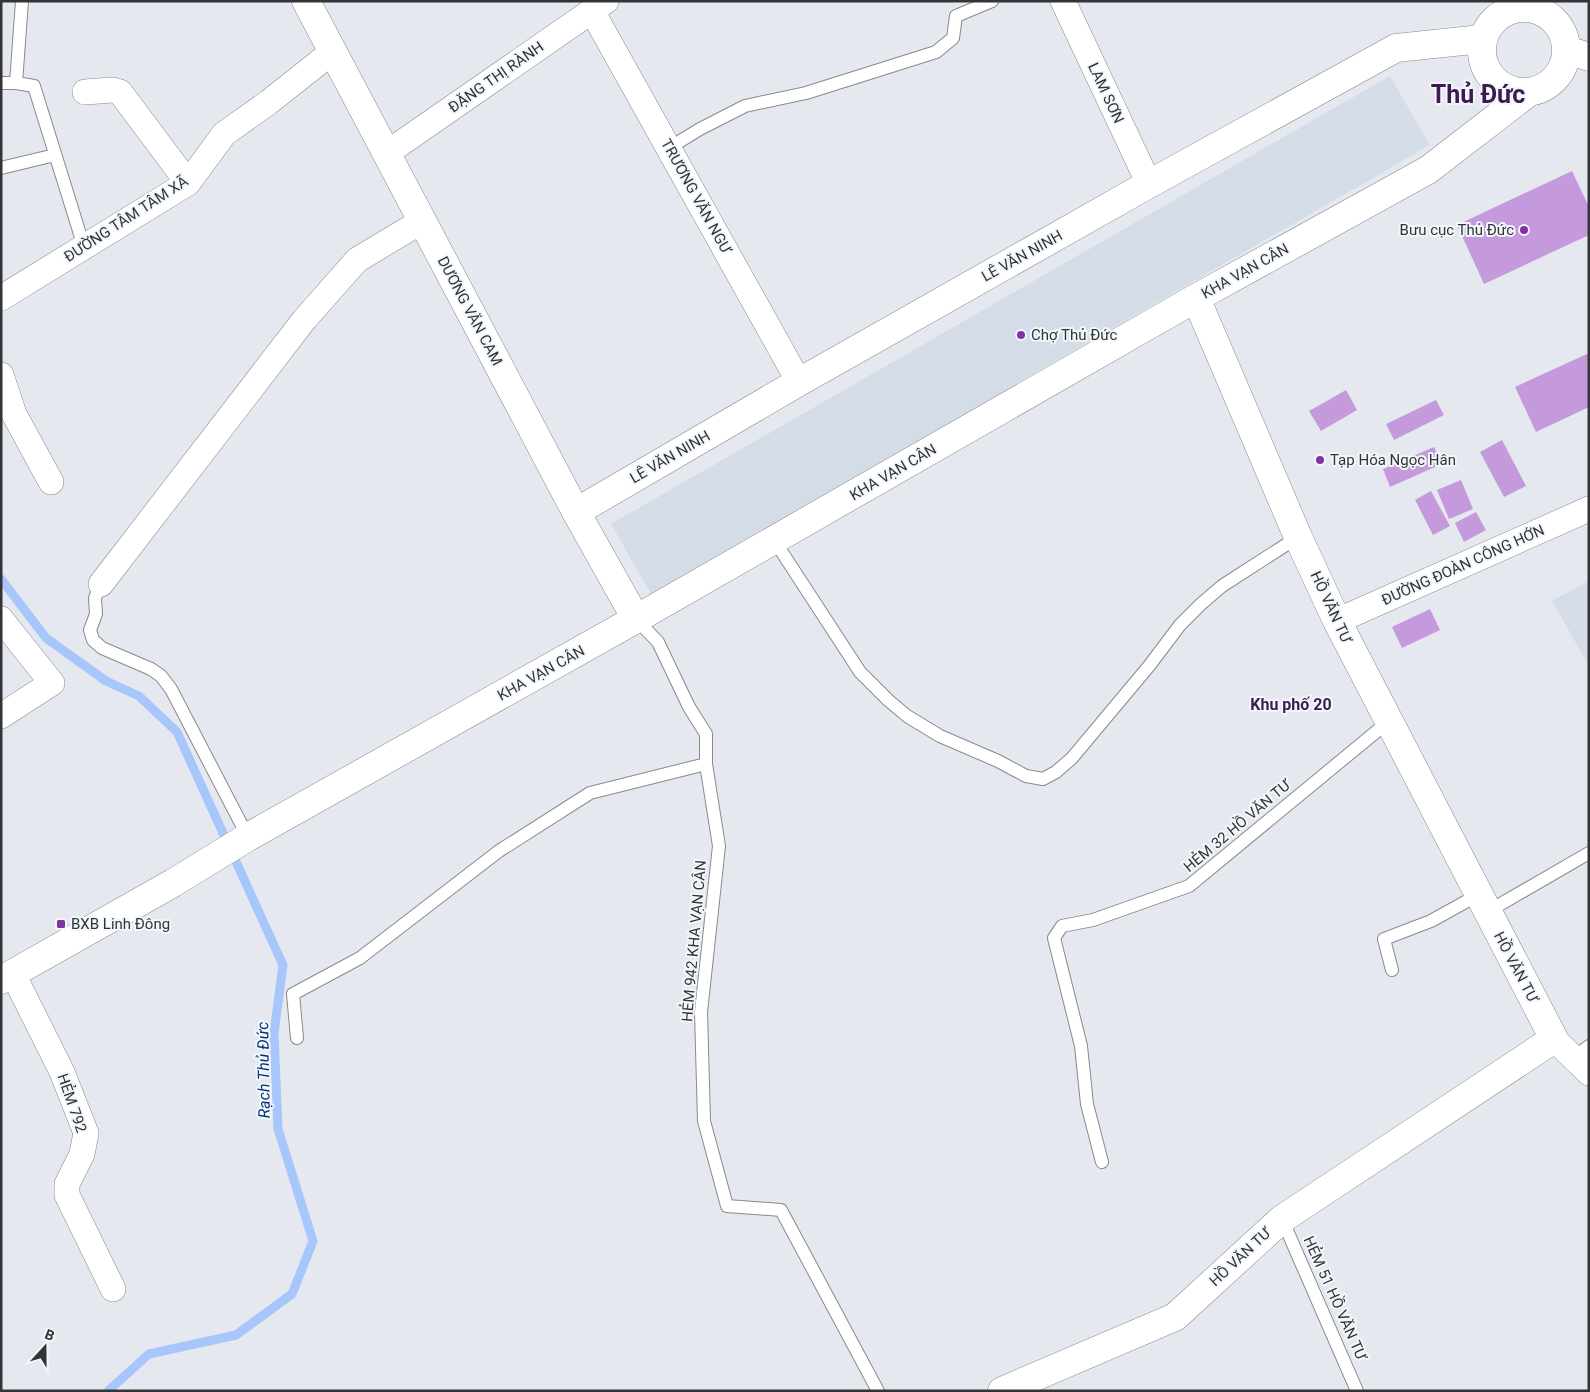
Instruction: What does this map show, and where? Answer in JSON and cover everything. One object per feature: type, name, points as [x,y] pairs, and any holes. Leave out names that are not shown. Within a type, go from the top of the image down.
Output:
[{"type":"main road","name":"DƯƠNG VĂN CAM","points":[[306,1],[576,512],[636,619]]},
{"type":"main road","points":[[1501,6],[1521,8],[1541,6],[1557,24],[1578,54],[1562,68],[1551,83],[1540,90],[1528,93],[1511,91],[1497,83],[1486,71],[1481,55],[1482,39],[1487,26],[1496,17],[1501,6]]},
{"type":"main road","name":"LÊ VĂN NINH","points":[[576,512],[799,382],[1149,184],[1396,48],[1482,39]]},
{"type":"main road","name":"KHA VẠN CÂN","points":[[7,977],[173,884],[248,837],[636,619],[1196,298],[1428,170],[1528,93]]},
{"type":"main road","name":"HỒ VĂN TƯ","points":[[1002,1391],[1175,1317],[1282,1219],[1576,1054],[1483,903],[1337,621],[1298,537],[1196,298]]},
{"type":"street","name":"LAM SƠN","points":[[1063,1],[1149,184]]},
{"type":"street","name":"TRƯƠNG VĂN NGƯ","points":[[601,4],[669,148],[799,382]]},
{"type":"street","name":"ĐẶNG THỊ RÀNH","points":[[387,154],[601,4]]},
{"type":"street","name":"ĐƯỜNG TÂM TÂM XÃ","points":[[1,298],[188,183],[224,134],[269,102],[332,52]]},
{"type":"street","points":[[85,92],[114,90],[120,92],[188,183]]},
{"type":"street","points":[[101,584],[304,320],[357,260],[422,221]]},
{"type":"street","points":[[1,375],[14,414],[51,482]]},
{"type":"street","name":"ĐƯỜNG ĐOÀN CÔNG HỚN","points":[[1337,621],[1589,509]]},
{"type":"street","points":[[1,619],[52,683],[1,716]]},
{"type":"street","name":"HẺM 792","points":[[7,977],[62,1072],[86,1132],[82,1154],[67,1184],[67,1196],[113,1289]]},
{"type":"lane","points":[[16,83],[22,1]]},
{"type":"lane","points":[[669,148],[700,129],[745,106],[806,93],[936,52],[953,38],[956,16],[992,1]]},
{"type":"lane","points":[[1,83],[34,86],[84,247]]},
{"type":"lane","points":[[1,168],[55,155]]},
{"type":"lane","points":[[774,540],[860,672],[888,700],[907,716],[940,736],[998,761],[1026,776],[1042,779],[1056,772],[1072,758],[1180,625],[1201,604],[1222,586],[1298,537]]},
{"type":"lane","points":[[101,584],[95,598],[96,614],[90,630],[93,640],[102,648],[151,669],[161,676],[171,689],[248,837]]},
{"type":"lane","name":"HẺM 942 KHA VẠN CÂN","points":[[636,619],[658,642],[689,707],[706,734],[706,764],[719,846],[701,1012],[704,1121],[727,1206],[781,1210],[878,1391]]},
{"type":"lane","name":"HẺM 32 HỒ VĂN TƯ","points":[[1102,1162],[1087,1104],[1081,1046],[1054,938],[1062,926],[1094,920],[1189,886],[1388,722]]},
{"type":"lane","points":[[297,1038],[293,994],[360,958],[499,851],[590,793],[706,764]]},
{"type":"lane","points":[[1392,970],[1384,939],[1431,920],[1483,903],[1589,853]]},
{"type":"lane","name":"HẺM 51 HỒ VĂN TƯ","points":[[1282,1219],[1357,1391]]},
{"type":"shaded area","name":"Chợ Thủ Đức","points":[[1390,76],[1430,145],[651,594],[611,524]]},
{"type":"shaded area","points":[[1589,581],[1589,666],[1552,601]]},
{"type":"building","name":"Bưu cục Thủ Đức","points":[[1572,171],[1589,207],[1589,235],[1484,284],[1457,225]]},
{"type":"building","points":[[1589,353],[1589,407],[1536,432],[1515,387]]},
{"type":"building","points":[[1346,390],[1357,410],[1321,431],[1309,411]]},
{"type":"building","points":[[1436,400],[1444,415],[1394,440],[1386,424]]},
{"type":"building","points":[[1502,440],[1526,486],[1504,497],[1480,452]]},
{"type":"building","points":[[1434,447],[1442,464],[1390,487],[1383,469]]},
{"type":"building","points":[[1461,480],[1473,509],[1449,519],[1437,490]]},
{"type":"building","points":[[1431,491],[1450,526],[1433,535],[1415,500]]},
{"type":"building","points":[[1476,512],[1486,530],[1464,542],[1455,523]]},
{"type":"building","points":[[1430,609],[1440,630],[1402,648],[1392,627]]},
{"type":"waterway","name":"Rạch Thủ Đức","points":[[1,579],[46,638],[106,681],[139,696],[177,732],[283,965],[274,1033],[278,1129],[313,1241],[292,1294],[236,1335],[149,1354],[108,1391]]},
{"type":"place","name":"Bưu cục Thủ Đức","points":[[1524,230]]},
{"type":"place","name":"Chợ Thủ Đức","points":[[1021,335]]},
{"type":"place","name":"Tạp Hóa Ngọc Hân","points":[[1320,460]]},
{"type":"place","name":"BXB Linh Đông","points":[[61,924]]},
{"type":"district","name":"Thủ Đức","points":[[1478,94]]},
{"type":"district","name":"Khu phố 20","points":[[1291,704]]}]
